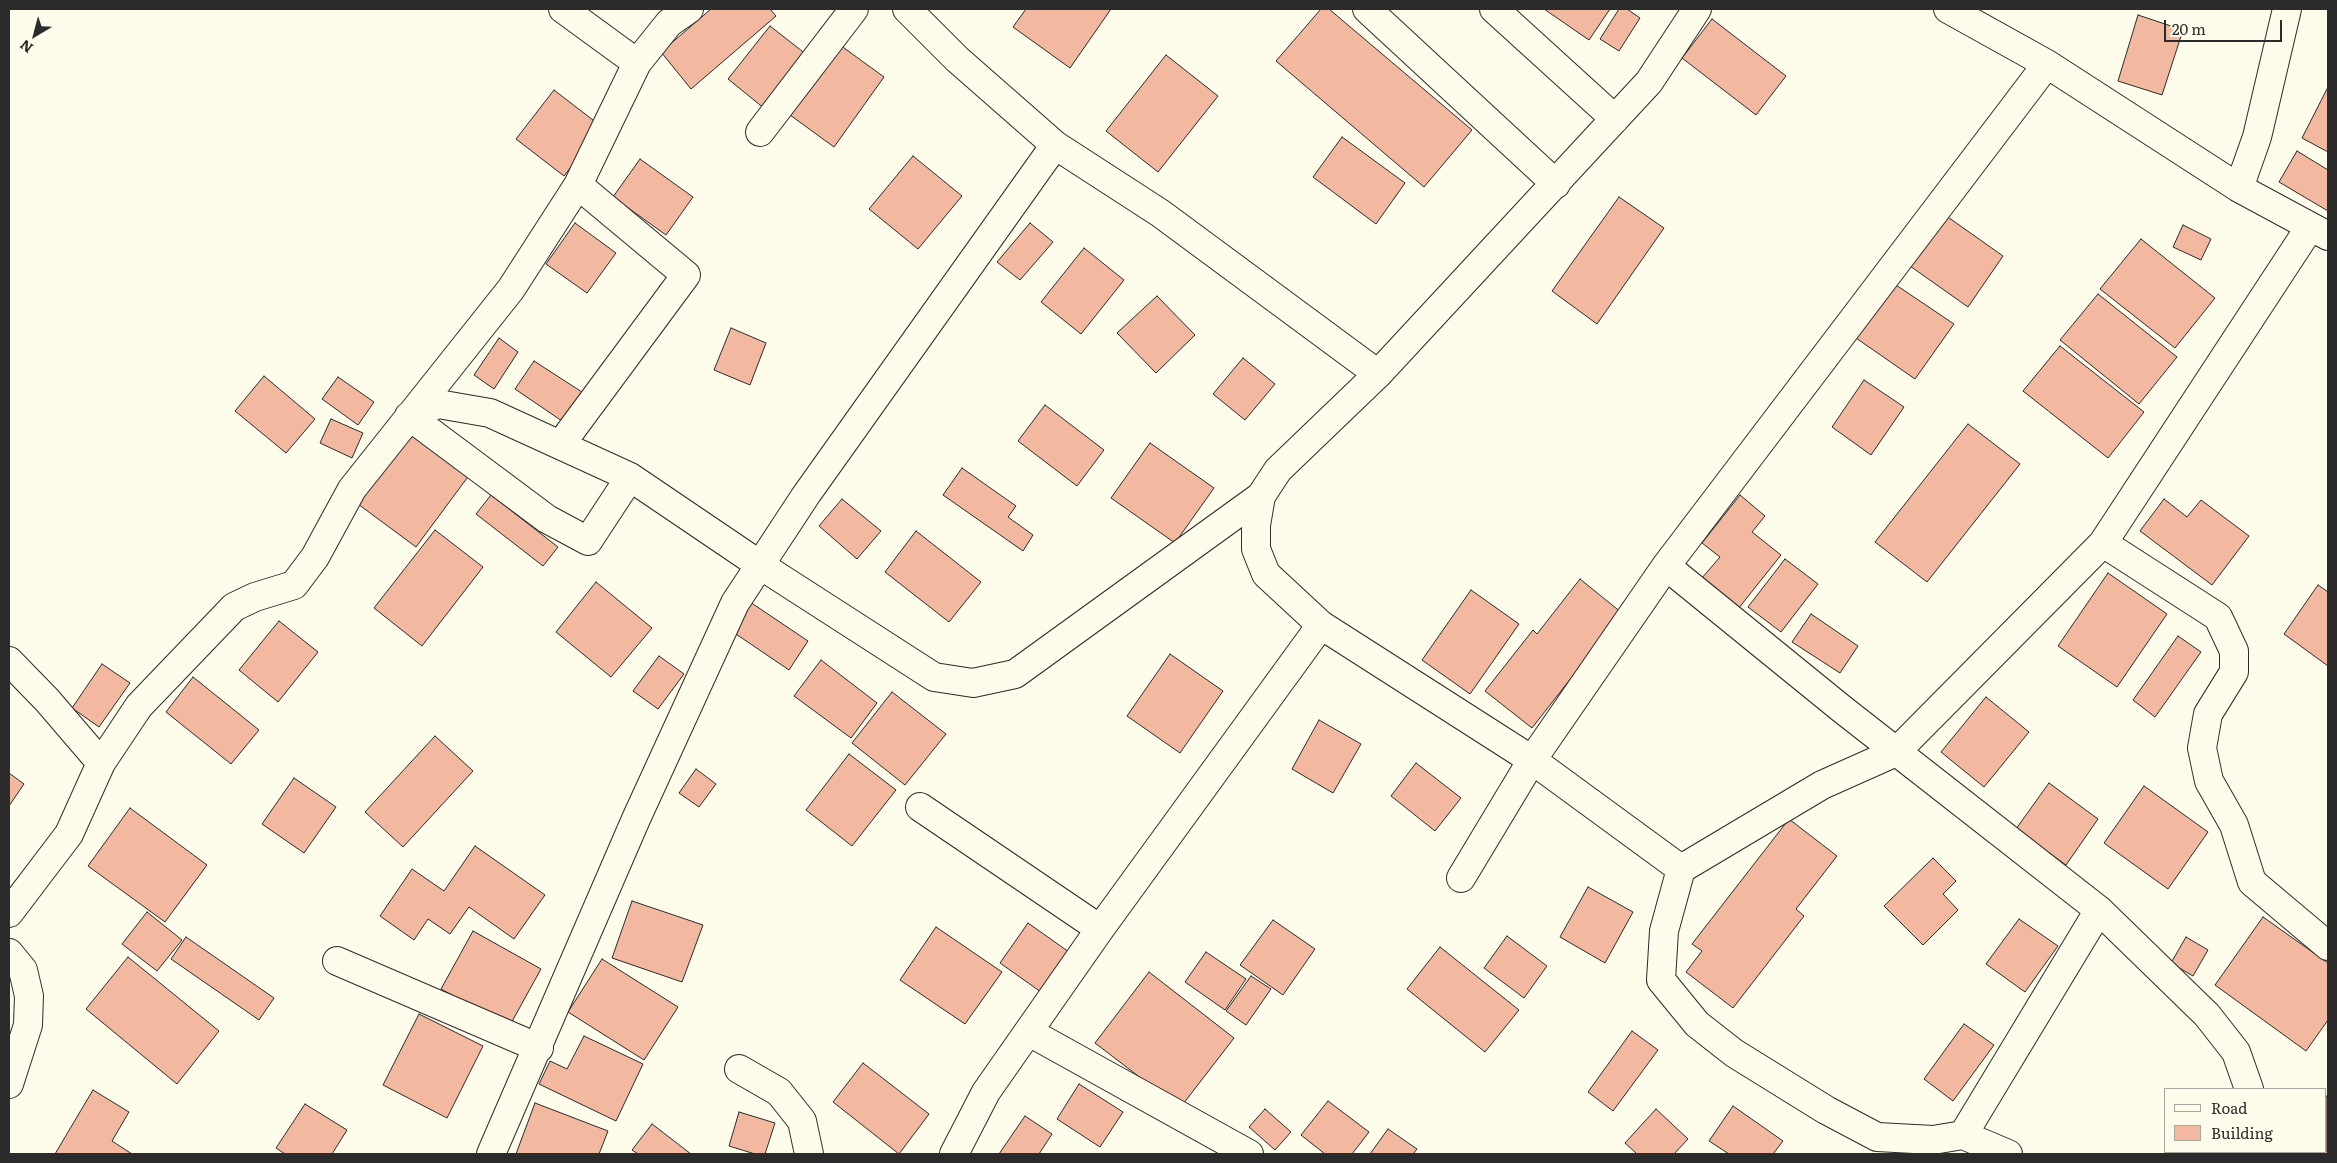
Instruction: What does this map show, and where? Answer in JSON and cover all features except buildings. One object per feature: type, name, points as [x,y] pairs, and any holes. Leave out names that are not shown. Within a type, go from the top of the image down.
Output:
[{"type":"street","points":[[563,9],[638,63]]},
{"type":"street","points":[[9,913],[69,834],[101,763],[139,706],[234,608],[254,597],[294,585],[315,557],[352,489],[511,289],[578,185],[638,63],[670,23],[689,9]]},
{"type":"street","points":[[760,132],[854,9]]},
{"type":"street","points":[[907,9],[957,60],[1055,144],[1160,213],[1378,374]]},
{"type":"street","points":[[1367,9],[1556,184]]},
{"type":"street","points":[[1494,9],[1616,119]]},
{"type":"street","points":[[410,416],[438,404],[490,412],[630,477],[760,565],[934,678],[973,683],[1015,674],[1261,496],[1278,470],[1378,374],[1616,119],[1649,82],[1696,9]]},
{"type":"street","points":[[1948,9],[1985,18],[2047,64],[2239,188],[2319,231],[2104,543],[1896,752],[1822,785],[1681,869],[1664,931],[1661,980],[1697,1024],[1734,1053],[1826,1110],[1877,1137],[1929,1147],[1963,1135],[2099,910]]},
{"type":"street","points":[[2239,188],[2257,136],[2287,9]]},
{"type":"street","points":[[1461,878],[1532,760],[1666,566],[2047,64]]},
{"type":"street","points":[[491,1154],[539,1048],[640,810],[735,603],[806,494],[1055,144]]},
{"type":"street","points":[[561,444],[686,275],[578,185]]},
{"type":"street","points":[[410,416],[547,519],[588,540],[630,477]]},
{"type":"street","points":[[1261,496],[1256,525],[1256,549],[1266,574],[1321,625],[1532,760],[1681,869]]},
{"type":"street","points":[[2104,543],[2218,616],[2234,651],[2234,672],[2208,714],[2202,748],[2209,781],[2234,825],[2252,882],[2328,946]]},
{"type":"street","points":[[1666,566],[1896,752],[2099,910],[2207,1015],[2236,1052],[2249,1088]]},
{"type":"street","points":[[954,1154],[986,1092],[1100,929],[1321,625]]},
{"type":"street","points":[[9,661],[47,700],[101,763]]},
{"type":"street","points":[[920,807],[1100,929]]},
{"type":"street","points":[[9,953],[23,970],[29,996],[28,1025],[9,1084]]},
{"type":"street","points":[[337,961],[539,1048]]},
{"type":"street","points":[[1028,1032],[1250,1154]]},
{"type":"street","points":[[739,1069],[779,1092],[802,1121],[809,1154]]},
{"type":"street","points":[[1963,1135],[2008,1154]]}]
